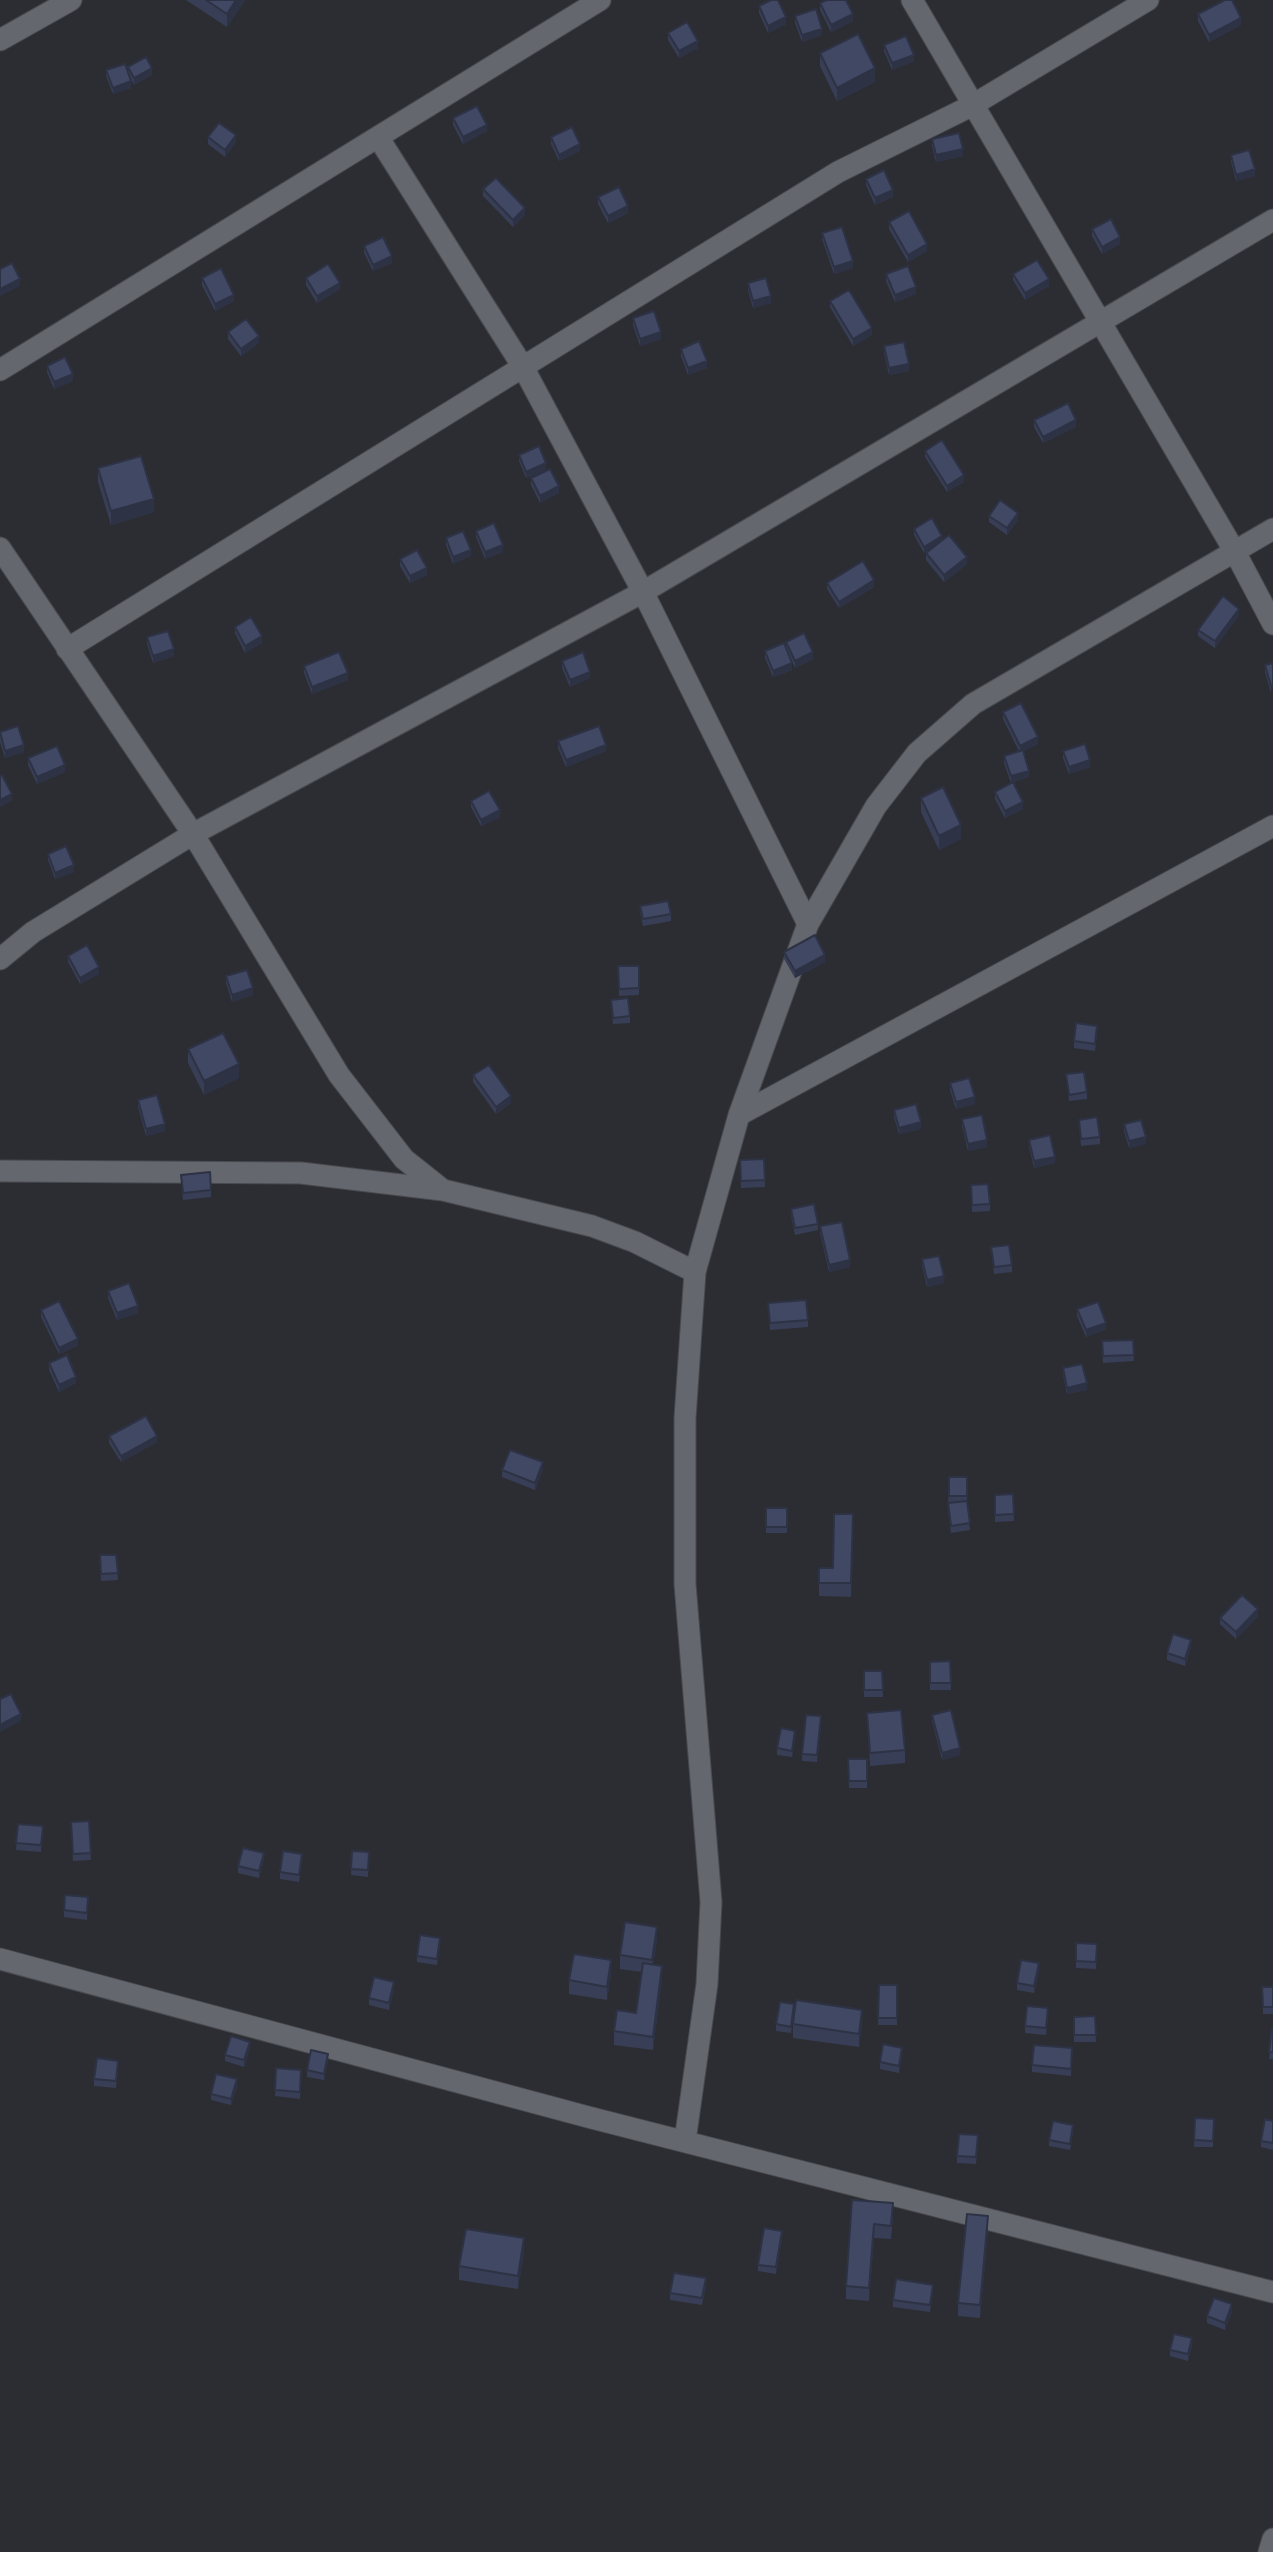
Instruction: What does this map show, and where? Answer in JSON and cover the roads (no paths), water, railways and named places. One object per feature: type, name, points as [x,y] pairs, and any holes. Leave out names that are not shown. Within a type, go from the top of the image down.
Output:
[{"type":"street","points":[[0,40],[71,0]]},
{"type":"street","points":[[0,370],[600,0]]},
{"type":"street","points":[[912,0],[971,106],[1102,323],[1235,552],[1273,624]]},
{"type":"street","points":[[67,649],[838,172],[971,106],[1148,0]]},
{"type":"street","points":[[378,137],[523,367],[643,592],[808,924]]},
{"type":"street","points":[[0,959],[33,932],[193,834],[643,592],[1273,220]]},
{"type":"street","points":[[685,2141],[707,1984],[711,1902],[685,1584],[685,1418],[695,1272],[739,1115],[808,924],[876,806],[917,753],[963,712],[1273,529]]},
{"type":"street","points":[[0,548],[193,834],[340,1074],[404,1158],[443,1190]]},
{"type":"street","points":[[739,1115],[1273,826]]},
{"type":"street","points":[[0,1171],[301,1173],[443,1190],[592,1226],[635,1242],[695,1272]]},
{"type":"street","points":[[0,1959],[685,2141],[1273,2292]]},
{"type":"street","points":[[1269,2552],[1273,2539]]}]
